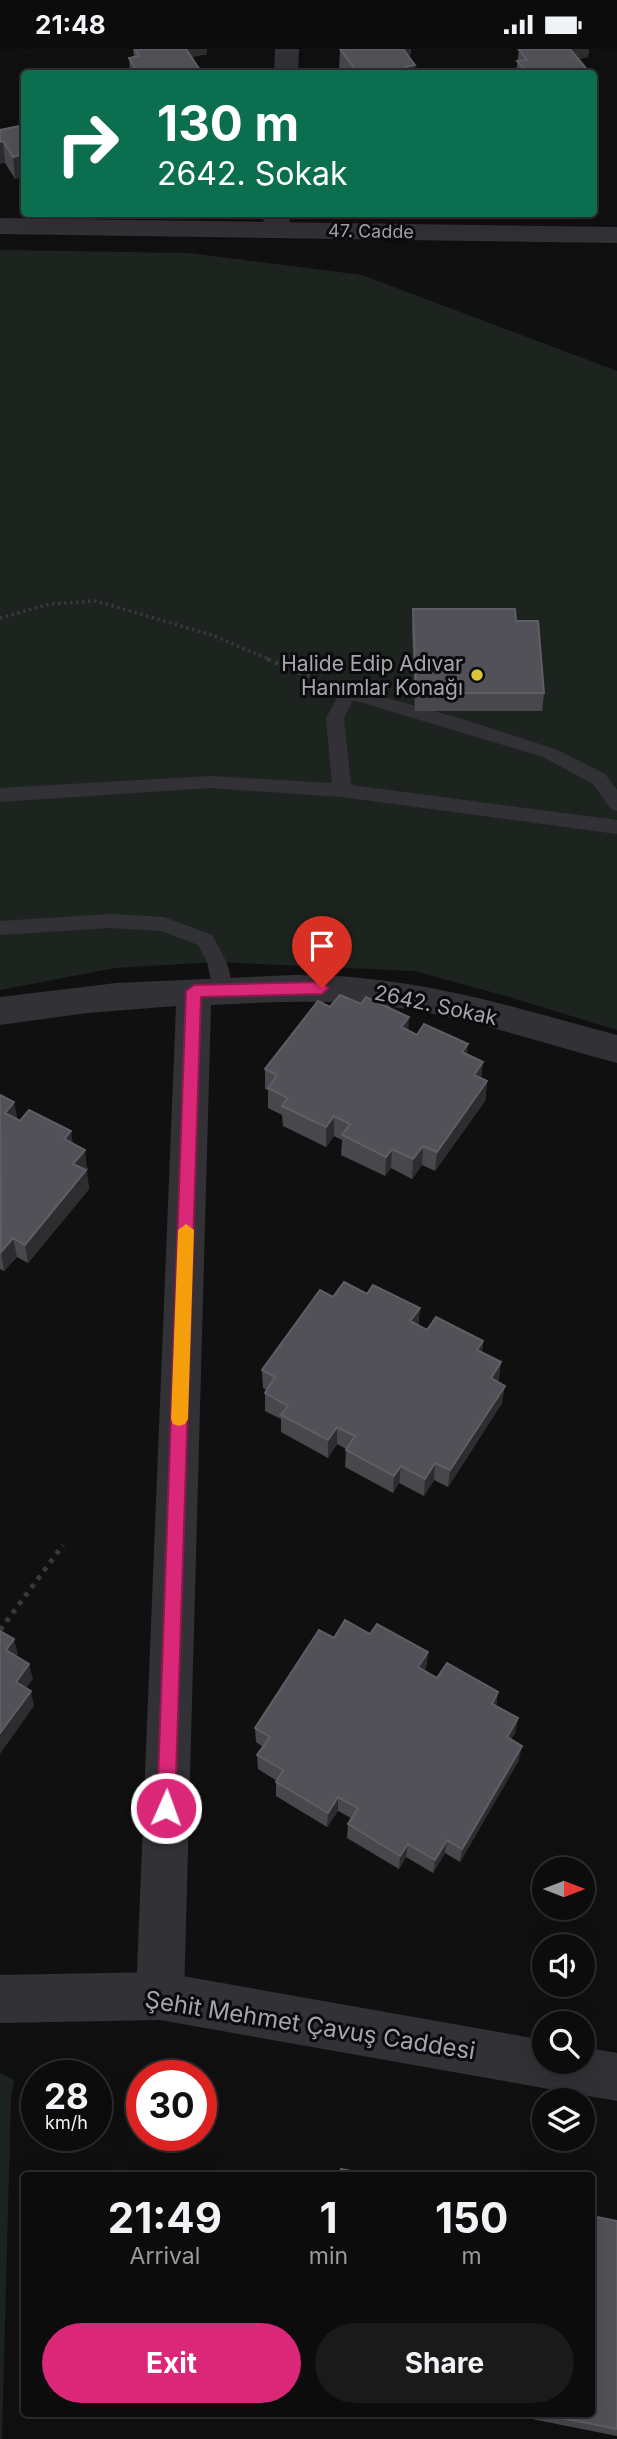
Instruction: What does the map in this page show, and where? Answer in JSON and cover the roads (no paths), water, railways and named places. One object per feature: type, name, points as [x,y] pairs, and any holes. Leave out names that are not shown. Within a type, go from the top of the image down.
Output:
[{"type":"street","points":[[286,70],[287,49]]},
{"type":"street","name":"47. Cadde","points":[[0,226],[276,221],[617,235]]},
{"type":"street","name":"2642. Sokak","points":[[0,1011],[58,1001],[303,987],[397,994],[431,1000],[617,1049]]},
{"type":"street","points":[[160,1996],[208,991]]},
{"type":"street","name":"Şehit Mehmet Çavuş Caddesi","points":[[0,1999],[160,1996],[617,2077]]},
{"type":"lane","points":[[342,790],[335,718],[348,693],[456,723],[549,753],[599,779],[617,804]]},
{"type":"lane","points":[[0,795],[210,782],[342,790],[617,827]]},
{"type":"lane","points":[[0,929],[110,921],[164,924],[205,940],[217,962],[208,991]]},
{"type":"place","name":"Halide Edip Adıvar Hanımlar Konağı","points":[[477,675]]}]
